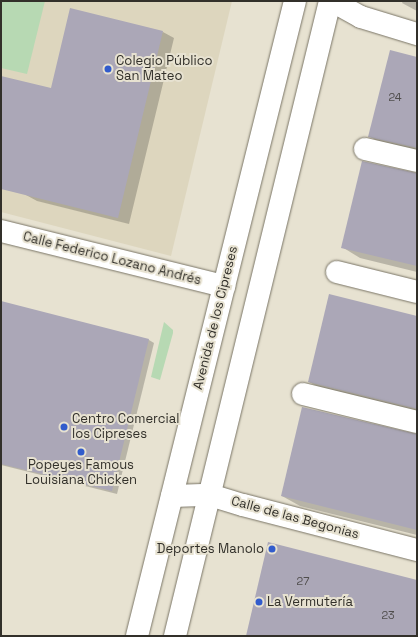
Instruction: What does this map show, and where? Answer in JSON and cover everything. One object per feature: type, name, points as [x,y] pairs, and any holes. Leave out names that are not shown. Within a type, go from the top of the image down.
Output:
[{"type":"main road","name":"Avenida de los Cipreses","points":[[137,636],[295,1]]},
{"type":"main road","points":[[175,636],[331,1],[360,17],[417,34]]},
{"type":"main road","points":[[365,149],[417,161]]},
{"type":"main road","name":"Calle Federico Lozano Andrés","points":[[1,231],[224,286]]},
{"type":"main road","points":[[337,272],[417,292]]},
{"type":"main road","points":[[303,394],[417,422]]},
{"type":"main road","name":"Calle de las Begonias","points":[[172,496],[210,495],[417,550]]},
{"type":"shaded area","name":"Colegio Público San Mateo","points":[[1,1],[232,1],[171,256],[1,212]]},
{"type":"green space","points":[[1,1],[45,1],[27,74],[1,68]]},
{"type":"green space","points":[[164,322],[173,330],[173,333],[160,380],[151,377]]},
{"type":"building","points":[[70,8],[163,31],[118,218],[1,189],[1,76],[51,88]]},
{"type":"building","points":[[390,50],[417,57],[417,148],[368,137]]},
{"type":"building","points":[[362,161],[417,173],[417,266],[341,248]]},
{"type":"building","points":[[329,294],[417,316],[417,409],[308,382]]},
{"type":"building","name":"Centro Comercial los Cipreses","points":[[1,301],[149,339],[112,491],[1,464]]},
{"type":"building","points":[[302,407],[417,434],[417,530],[281,496]]},
{"type":"building","points":[[268,542],[417,580],[417,636],[246,636]]},
{"type":"place","name":"Colegio Público San Mateo","points":[[108,69]]},
{"type":"place","name":"Centro Comercial los Cipreses","points":[[64,427]]},
{"type":"place","name":"Popeyes Famous Louisiana Chicken","points":[[81,452]]},
{"type":"place","name":"Deportes Manolo","points":[[272,549]]},
{"type":"place","name":"La Vermutería","points":[[259,602]]}]
